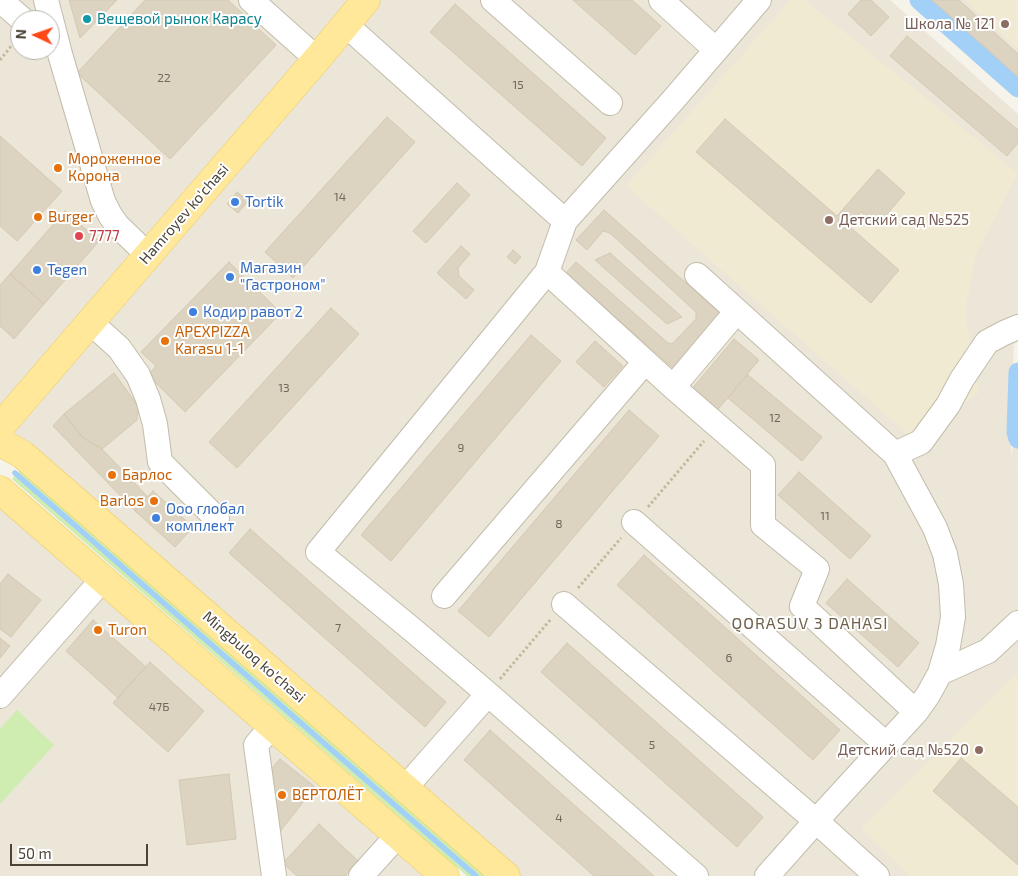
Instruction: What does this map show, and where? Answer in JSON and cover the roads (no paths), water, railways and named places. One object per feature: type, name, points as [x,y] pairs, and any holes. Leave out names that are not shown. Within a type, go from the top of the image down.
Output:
[{"type":"main road","name":"Hamroyev ko'chasi","points":[[0,427],[366,0]]},
{"type":"main road","name":"Mingbuloq ko'chasi","points":[[0,442],[23,456],[506,876]]},
{"type":"main road","points":[[0,490],[445,876]]},
{"type":"street","points":[[0,0],[12,10]]},
{"type":"street","points":[[251,0],[317,59]]},
{"type":"street","points":[[493,0],[610,103]]},
{"type":"street","points":[[661,0],[716,50]]},
{"type":"street","points":[[696,876],[488,694],[318,552],[547,272],[564,222],[716,50],[749,3]]},
{"type":"street","points":[[346,25],[564,222]]},
{"type":"street","points":[[59,60],[104,202],[117,225],[148,255]]},
{"type":"street","points":[[547,272],[645,362],[763,465],[763,525],[817,569],[802,606],[916,712]]},
{"type":"street","points":[[697,275],[895,454],[935,528],[946,554],[951,584],[953,617],[948,646],[940,673],[928,696],[916,712],[768,876]]},
{"type":"street","points":[[673,387],[737,311]]},
{"type":"street","points":[[90,322],[119,348],[138,375],[148,399],[155,424],[160,462],[217,518]]},
{"type":"street","points":[[895,454],[921,442],[948,405],[962,379],[987,342],[1011,330]]},
{"type":"street","points":[[444,596],[645,362]]},
{"type":"street","points":[[634,522],[887,744]]},
{"type":"street","points":[[0,696],[103,579]]},
{"type":"street","points":[[564,604],[816,821],[877,876]]},
{"type":"street","points":[[940,673],[988,650],[1018,622]]},
{"type":"street","points":[[405,788],[488,694]]},
{"type":"street","points":[[272,726],[256,745],[274,876]]},
{"type":"street","points":[[361,876],[398,835]]},
{"type":"waterway","points":[[919,0],[1018,88]]},
{"type":"waterway","points":[[1018,372],[1016,432],[1018,439]]},
{"type":"waterway","points":[[15,473],[476,876]]},
{"type":"place","name":"Вещевой рынок Карасу","points":[[87,19]]},
{"type":"place","name":"Школа № 121","points":[[1005,24]]},
{"type":"place","name":"Мороженное Корона","points":[[58,168]]},
{"type":"place","name":"Tortik","points":[[235,202]]},
{"type":"place","name":"Burger","points":[[38,217]]},
{"type":"place","name":"Детский сад №525","points":[[829,220]]},
{"type":"place","name":"7777","points":[[79,236]]},
{"type":"place","name":"Tegen","points":[[37,270]]},
{"type":"place","name":"Магазин \"Гастроном\"","points":[[230,277]]},
{"type":"place","name":"Кодир равот 2","points":[[193,312]]},
{"type":"place","name":"APEXPIZZA Karasu 1-1","points":[[165,341]]},
{"type":"place","name":"Барлос","points":[[112,475]]},
{"type":"place","name":"Barlos","points":[[154,501]]},
{"type":"place","name":"Ооо глобал комплект","points":[[156,518]]},
{"type":"place","name":"Turon","points":[[98,630]]},
{"type":"place","name":"Детский сад №520","points":[[979,750]]},
{"type":"place","name":"ВЕРТОЛЁТ","points":[[282,795]]},
{"type":"district","name":"QORASUV 3 DAHASI","points":[[810,624]]}]
